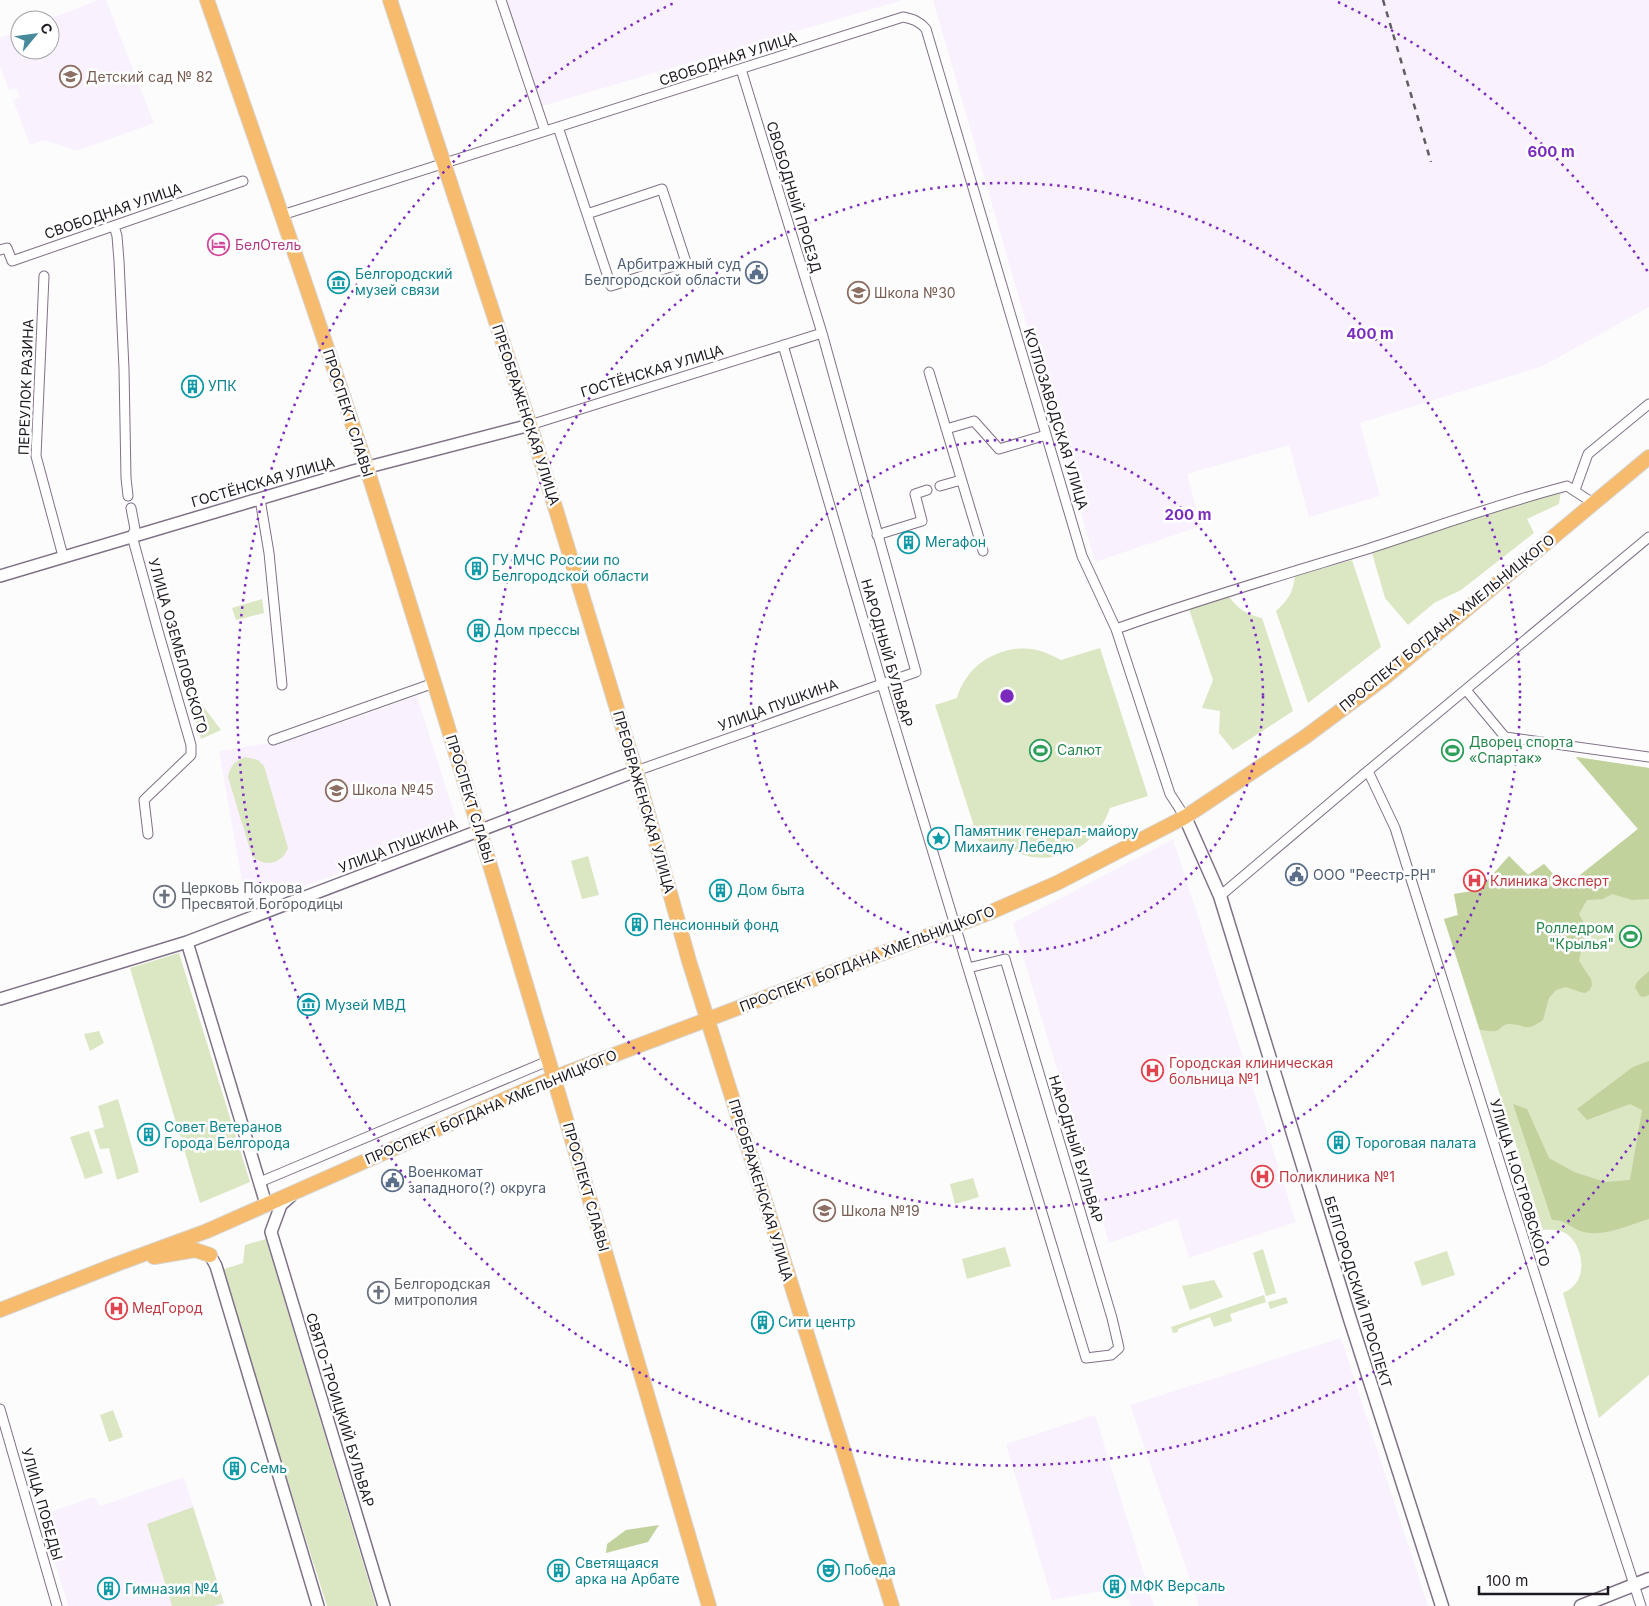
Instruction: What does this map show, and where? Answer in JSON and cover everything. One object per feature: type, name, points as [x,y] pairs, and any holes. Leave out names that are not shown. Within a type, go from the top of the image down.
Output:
[{"type":"main road","name":"ПРОСПЕКТ СЛАВЫ","points":[[207,0],[282,215],[367,469],[480,830],[709,1606]]},
{"type":"main road","name":"ПРЕОБРАЖЕНСКАЯ УЛИЦА","points":[[390,0],[530,425],[636,771],[665,878],[708,1020],[892,1606]]},
{"type":"main road","name":"ПРОСПЕКТ БОГДАНА ХМЕЛЬНИЦКОГО","points":[[0,1310],[207,1231],[553,1078],[955,926],[1057,883],[1187,816],[1305,737],[1383,679],[1649,457]]},
{"type":"main road","name":"БЕЛГОРОДСКИЙ ПРОСПЕКТ","points":[[1187,816],[1220,896],[1346,1306],[1442,1606]]},
{"type":"main road","points":[[117,1264],[195,1250],[210,1255]]},
{"type":"main road","points":[[1582,1606],[1649,1579]]},
{"type":"street","points":[[501,0],[545,131]]},
{"type":"street","name":"СВОБОДНАЯ УЛИЦА","points":[[282,215],[903,17],[912,18],[919,22]]},
{"type":"street","name":"КОТЛОЗАВОДСКАЯ УЛИЦА","points":[[919,22],[926,29],[1082,556],[1116,629],[1170,794],[1187,816]]},
{"type":"street","name":"СВОБОДНЫЙ ПРОЕЗД","points":[[741,69],[822,333]]},
{"type":"street","points":[[558,127],[587,214],[611,286],[686,262],[662,189],[587,214]]},
{"type":"street","name":"СВОБОДНАЯ УЛИЦА","points":[[0,250],[7,248],[12,261],[243,181]]},
{"type":"street","points":[[114,226],[118,236],[128,496]]},
{"type":"street","name":"ПЕРЕУЛОК РАЗИНА","points":[[44,276],[36,456],[63,556]]},
{"type":"street","name":"ГОСТЁНСКАЯ УЛИЦА","points":[[0,576],[353,471],[367,469],[530,425],[822,333]]},
{"type":"street","name":"НАРОДНЫЙ БУЛЬВАР","points":[[822,333],[916,672]]},
{"type":"street","name":"НАРОДНЫЙ БУЛЬВАР","points":[[783,345],[882,684],[1086,1358],[1111,1354],[1119,1348],[1109,1308],[1005,959],[968,968]]},
{"type":"street","points":[[929,372],[983,551]]},
{"type":"street","points":[[1575,490],[1588,454],[1649,404]]},
{"type":"street","points":[[946,429],[974,421],[999,449],[1046,435]]},
{"type":"street","points":[[940,486],[961,480]]},
{"type":"street","points":[[1116,629],[1179,606],[1525,497],[1567,486],[1593,503]]},
{"type":"street","points":[[877,535],[922,521],[915,494],[926,490]]},
{"type":"street","points":[[260,499],[268,553],[282,685]]},
{"type":"street","points":[[132,508],[135,529],[132,536]]},
{"type":"street","name":"УЛИЦА ОЗЕМБЛОВСКОГО","points":[[132,536],[191,745],[191,755],[144,800],[148,834]]},
{"type":"street","points":[[1220,896],[1649,537]]},
{"type":"street","name":"УЛИЦА ПУШКИНА","points":[[0,999],[187,942],[636,771],[916,672]]},
{"type":"street","points":[[273,740],[434,683]]},
{"type":"street","points":[[1466,690],[1505,736],[1649,757]]},
{"type":"street","name":"УЛИЦА Н.ОСТРОВСКОГО","points":[[1368,771],[1395,828],[1581,1422],[1641,1606]]},
{"type":"street","points":[[187,942],[266,1204]]},
{"type":"street","points":[[260,1182],[548,1060]]},
{"type":"street","name":"СВЯТО-ТРОИЦКИЙ БУЛЬВАР","points":[[298,1190],[281,1205],[271,1232],[384,1606]]},
{"type":"street","points":[[210,1255],[216,1266],[318,1606]]},
{"type":"street","name":"УЛИЦА ПОБЕДЫ","points":[[0,1409],[57,1606]]},
{"type":"shaded area","name":"Детский сад № 82","points":[[98,0],[106,0],[154,123],[77,151],[45,140],[30,145],[13,100],[20,97],[16,88],[9,90],[0,67],[0,38],[10,34],[10,60],[60,60],[60,15]]},
{"type":"shaded area","points":[[507,0],[903,0],[542,106]]},
{"type":"shaded area","points":[[933,0],[1649,0],[1649,307],[1543,366],[1360,423],[1380,496],[1309,517],[1289,445],[1187,474],[1201,526],[1095,562]]},
{"type":"shaded area","name":"Школа №45","points":[[417,696],[459,829],[250,906],[242,881],[219,751],[275,742],[349,720]]},
{"type":"shaded area","name":"Городская клиническая больница №1","points":[[1173,839],[1296,1222],[1189,1258],[1177,1219],[1109,1243],[1013,923]]},
{"type":"shaded area","points":[[1341,1338],[1428,1606],[1199,1606],[1130,1405]]},
{"type":"shaded area","points":[[1095,1415],[1154,1606],[1132,1606],[1125,1594],[1107,1590],[1052,1600],[1006,1444]]},
{"type":"shaded area","points":[[184,1477],[225,1606],[68,1606],[41,1515],[94,1497],[101,1506]]},
{"type":"green space","points":[[1561,490],[1559,504],[1527,519],[1534,533],[1461,590],[1434,603],[1408,625],[1385,598],[1372,553]]},
{"type":"green space","points":[[1352,560],[1381,647],[1308,703],[1276,611],[1289,596],[1295,576]]},
{"type":"green space","points":[[1228,596],[1243,610],[1251,615],[1262,618],[1293,711],[1233,750],[1219,733],[1220,711],[1202,708],[1213,680],[1189,609]]},
{"type":"green space","points":[[262,599],[264,613],[236,620],[232,608]]},
{"type":"green space","name":"Салют","points":[[1100,648],[1148,796],[1110,808],[1103,823],[1093,836],[1080,847],[1066,854],[1034,857],[1019,853],[1004,844],[982,851],[935,705],[957,698],[961,686],[968,676],[976,667],[996,654],[1008,650],[1032,649],[1047,653],[1061,660]]},
{"type":"green space","points":[[192,693],[198,695],[203,706],[221,730],[201,739],[188,698]]},
{"type":"green space","points":[[245,757],[258,760],[264,766],[288,848],[282,858],[273,863],[262,862],[252,856],[228,777],[234,764]]},
{"type":"green space","points":[[1576,757],[1649,768],[1649,1375],[1599,1418],[1563,1293],[1575,1285],[1578,1280],[1581,1267],[1580,1253],[1569,1235],[1558,1230],[1543,1230],[1444,919],[1458,915],[1454,894],[1479,890],[1509,856],[1528,875],[1544,864],[1565,887],[1638,829]]},
{"type":"green space","points":[[1576,757],[1649,768],[1649,899],[1632,900],[1612,894],[1603,899],[1587,900],[1579,914],[1589,932],[1583,940],[1579,961],[1591,979],[1592,985],[1590,990],[1585,993],[1566,987],[1556,990],[1549,998],[1543,1020],[1532,1026],[1508,1024],[1496,1031],[1480,1030],[1444,919],[1458,915],[1454,894],[1479,890],[1509,856],[1528,875],[1544,864],[1565,887],[1638,829]]},
{"type":"green space","points":[[588,856],[599,895],[582,899],[571,861]]},
{"type":"green space","points":[[179,953],[250,1182],[200,1203],[130,968]]},
{"type":"green space","points":[[1649,971],[1649,995],[1640,996],[1635,987],[1637,982]]},
{"type":"green space","points":[[99,1031],[104,1043],[90,1051],[84,1034]]},
{"type":"green space","points":[[1649,1061],[1649,1219],[1617,1230],[1600,1233],[1579,1231],[1561,1221],[1552,1220],[1513,1104],[1527,1109],[1549,1158],[1574,1172],[1605,1182],[1630,1180],[1642,1110],[1630,1104],[1587,1120],[1577,1109],[1633,1067]]},
{"type":"green space","points":[[118,1099],[139,1172],[117,1180],[109,1148],[100,1149],[94,1130],[104,1127],[98,1106]]},
{"type":"green space","points":[[89,1131],[103,1173],[85,1179],[70,1137]]},
{"type":"green space","points":[[973,1178],[979,1197],[955,1204],[950,1184]]},
{"type":"green space","points":[[266,1239],[376,1606],[327,1606],[221,1270],[243,1263],[245,1245]]},
{"type":"green space","points":[[1005,1247],[1011,1266],[967,1279],[962,1259]]},
{"type":"green space","points":[[1263,1249],[1276,1293],[1266,1296],[1253,1253]]},
{"type":"green space","points":[[1447,1251],[1455,1275],[1422,1286],[1414,1262]]},
{"type":"green space","points":[[1214,1280],[1223,1297],[1190,1310],[1182,1286]]},
{"type":"green space","points":[[1264,1295],[1266,1302],[1230,1314],[1232,1321],[1214,1327],[1210,1317],[1178,1329],[1178,1332],[1173,1333],[1171,1327]]},
{"type":"green space","points":[[1286,1297],[1288,1303],[1270,1309],[1268,1302]]},
{"type":"green space","points":[[113,1410],[123,1437],[109,1442],[100,1415]]},
{"type":"green space","points":[[193,1507],[224,1603],[214,1606],[172,1606],[147,1524]]},
{"type":"green space","points":[[659,1525],[648,1542],[606,1553],[607,1544],[626,1530]]},
{"type":"railway","points":[[1383,0],[1431,162]]},
{"type":"place","name":"Детский сад № 82","points":[[70,77]]},
{"type":"place","name":"БелОтель","points":[[219,245]]},
{"type":"place","name":"Арбитражный суд Белгородской области","points":[[757,272]]},
{"type":"place","name":"Белгородский музей связи","points":[[339,282]]},
{"type":"place","name":"Школа №30","points":[[858,293]]},
{"type":"place","name":"УПК","points":[[192,386]]},
{"type":"place","name":"Мегафон","points":[[909,542]]},
{"type":"place","name":"ГУ МЧС России по Белгородской области","points":[[476,568]]},
{"type":"place","name":"Дом прессы","points":[[478,630]]},
{"type":"place","name":"Салют","points":[[1041,750]]},
{"type":"place","name":"Дворец спорта «Спартак»","points":[[1453,750]]},
{"type":"place","name":"Школа №45","points":[[336,790]]},
{"type":"place","name":"Памятник генерал-майору Михаилу Лебедю","points":[[938,839]]},
{"type":"place","name":"ООО \"Реестр-РН\"","points":[[1297,875]]},
{"type":"place","name":"Клиника Эксперт","points":[[1474,881]]},
{"type":"place","name":"Дом быта","points":[[721,890]]},
{"type":"place","name":"Церковь Покрова Пресвятой Богородицы","points":[[165,896]]},
{"type":"place","name":"Пенсионный фонд","points":[[637,925]]},
{"type":"place","name":"Ролледром \"Крылья\"","points":[[1630,936]]},
{"type":"place","name":"Музей МВД","points":[[309,1005]]},
{"type":"place","name":"Городская клиническая больница №1","points":[[1153,1071]]},
{"type":"place","name":"Совет Ветеранов Города Белгорода","points":[[148,1135]]},
{"type":"place","name":"Тороговая палата","points":[[1339,1143]]},
{"type":"place","name":"Поликлиника №1","points":[[1263,1177]]},
{"type":"place","name":"Военкомат западного(?) округа","points":[[392,1180]]},
{"type":"place","name":"Школа №19","points":[[825,1211]]},
{"type":"place","name":"Белгородская митрополия","points":[[378,1292]]},
{"type":"place","name":"МедГород","points":[[116,1308]]},
{"type":"place","name":"Сити центр","points":[[762,1322]]},
{"type":"place","name":"Семь","points":[[234,1468]]},
{"type":"place","name":"Победа","points":[[828,1570]]},
{"type":"place","name":"Светящаяся арка на Арбате","points":[[559,1571]]},
{"type":"place","name":"МФК Версаль","points":[[1114,1586]]},
{"type":"place","name":"Гимназия №4","points":[[109,1589]]}]
